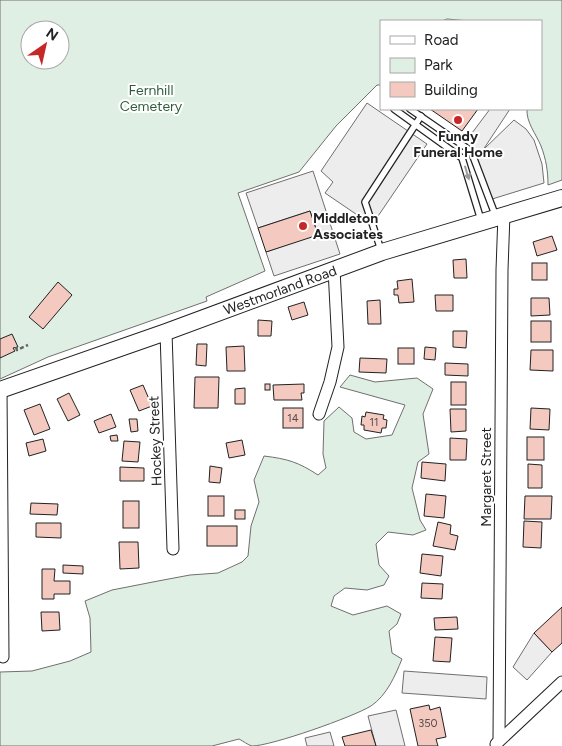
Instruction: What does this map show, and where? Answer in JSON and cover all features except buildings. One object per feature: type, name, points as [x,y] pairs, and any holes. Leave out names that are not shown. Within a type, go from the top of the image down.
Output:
[{"type":"street","name":"Westmorland Road","points":[[1,390],[166,332],[382,252],[562,198]]},
{"type":"street","name":"Margaret Street","points":[[494,217],[502,270],[496,743]]},
{"type":"street","points":[[319,414],[330,382],[338,347],[334,269]]},
{"type":"street","name":"Hockey Street","points":[[166,332],[173,550]]},
{"type":"street","points":[[1,390],[3,657]]},
{"type":"street","points":[[496,743],[562,682]]},
{"type":"lane","points":[[395,110],[462,158],[494,217]]},
{"type":"lane","points":[[412,110],[471,151],[494,217]]},
{"type":"lane","points":[[382,252],[365,202],[421,116]]},
{"type":"path","points":[[16,347],[16,350],[28,345]]},
{"type":"green space","name":"Fernhill Cemetery","points":[[0,0],[562,0],[562,180],[548,185],[544,156],[527,114],[527,110],[542,110],[542,20],[380,20],[380,85],[377,85],[336,126],[299,172],[238,193],[265,271],[206,297],[207,301],[48,357],[0,379]]},
{"type":"green space","points":[[350,375],[375,382],[417,378],[433,389],[423,414],[429,454],[418,462],[412,488],[420,520],[426,530],[413,535],[388,532],[376,544],[379,565],[389,576],[384,585],[367,590],[345,588],[334,596],[331,606],[353,615],[387,606],[401,614],[397,624],[389,631],[392,653],[402,659],[386,691],[377,702],[347,717],[262,745],[252,746],[239,739],[212,746],[0,746],[0,672],[32,671],[70,661],[91,652],[90,618],[85,601],[112,590],[190,575],[218,573],[242,562],[248,556],[251,526],[259,502],[254,480],[264,456],[293,462],[318,475],[326,468],[323,454],[324,421],[339,407],[352,418],[354,432],[366,439],[392,435],[405,405],[340,387]]},
{"type":"shaded area","points":[[367,103],[427,144],[372,225],[325,193],[333,182],[321,171]]},
{"type":"shaded area","points":[[489,110],[509,110],[483,150],[514,120],[526,129],[534,140],[542,164],[544,183],[489,200],[471,151],[463,145]]},
{"type":"shaded area","points":[[313,171],[340,254],[274,276],[266,252],[318,234],[310,211],[258,228],[246,193]]},
{"type":"shaded area","points":[[534,633],[552,652],[527,680],[513,667]]},
{"type":"shaded area","points":[[404,671],[487,677],[486,699],[402,693]]},
{"type":"shaded area","points":[[396,710],[405,746],[376,746],[368,716]]},
{"type":"shaded area","points":[[330,732],[334,746],[307,746],[305,738]]},
{"type":"place","name":"Fundy Funeral Home","points":[[458,120]]},
{"type":"place","name":"Middleton Associates","points":[[303,226]]}]
